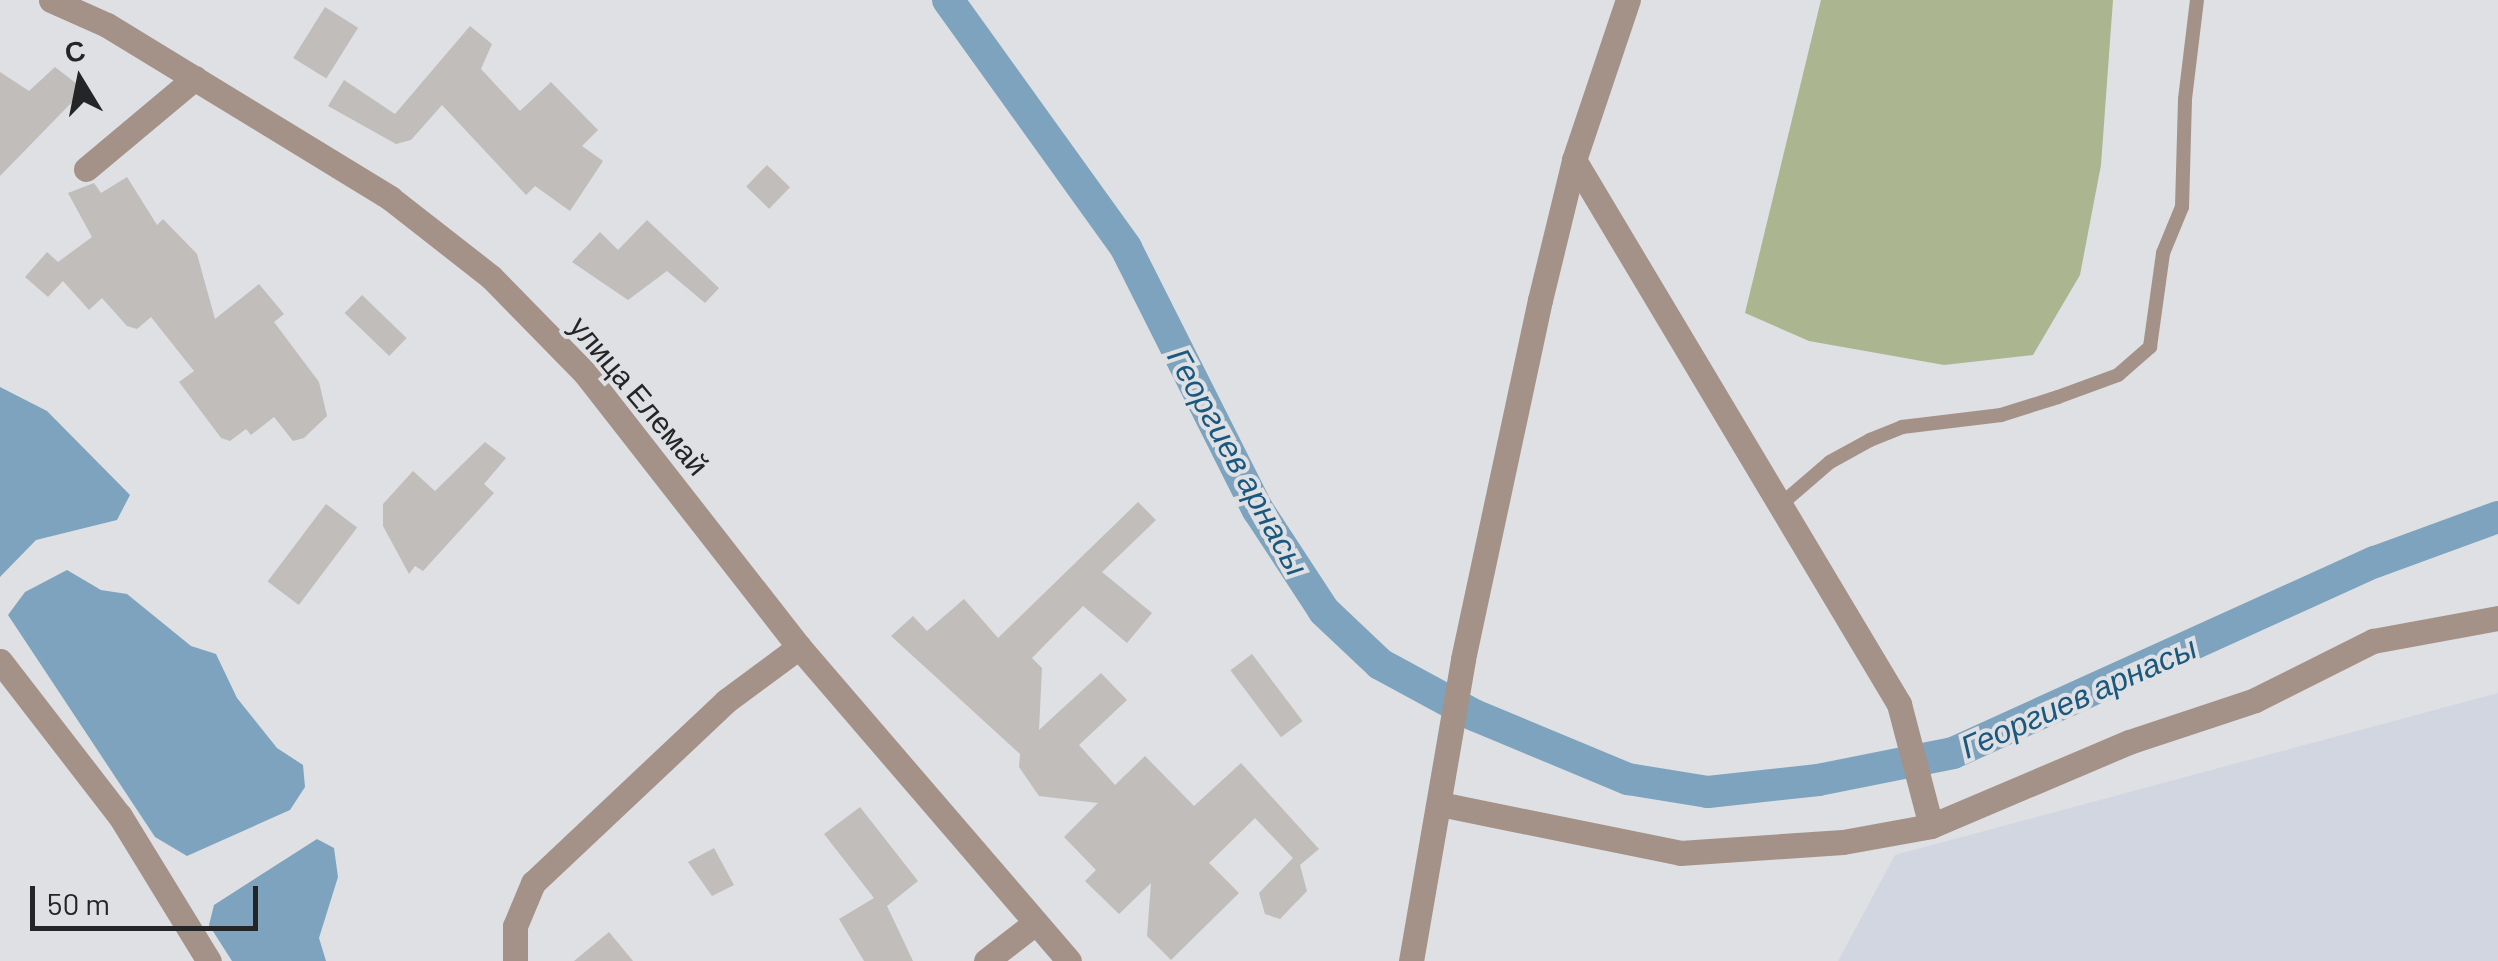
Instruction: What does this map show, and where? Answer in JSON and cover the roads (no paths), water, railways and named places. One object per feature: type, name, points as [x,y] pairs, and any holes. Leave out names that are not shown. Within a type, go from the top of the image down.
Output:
[{"type":"street","name":"улица Елемай","points":[[50,0],[107,25],[390,198],[491,277],[585,374],[799,647],[1066,960]]},
{"type":"street","points":[[92,0],[107,25]]},
{"type":"street","points":[[1412,961],[1463,659],[1574,160],[1628,0]]},
{"type":"street","points":[[86,169],[195,78]]},
{"type":"street","points":[[1574,160],[1899,704],[1930,820]]},
{"type":"street","points":[[1440,804],[1680,852],[1843,842],[1930,820],[2129,742],[2255,700],[2373,641],[2498,618]]},
{"type":"street","points":[[516,961],[515,926],[533,883],[726,701],[799,647]]},
{"type":"street","points":[[0,662],[120,816],[208,961]]},
{"type":"street","points":[[986,961],[1035,922]]},
{"type":"lane","points":[[1779,506],[1830,462],[1870,440],[1902,427],[2001,415],[2058,397],[2118,374],[2150,347],[2163,252],[2182,206],[2184,99],[2197,0]]},
{"type":"water","points":[[0,387],[47,411],[130,495],[117,520],[36,540],[0,577]]},
{"type":"water","points":[[67,570],[101,590],[127,594],[191,646],[216,654],[237,698],[277,748],[303,765],[305,787],[290,810],[187,856],[155,837],[8,615],[25,592]]},
{"type":"water","points":[[317,839],[334,848],[338,877],[319,938],[326,961],[232,961],[209,925],[214,905]]},
{"type":"waterway","name":"Георгиев арнасы","points":[[948,0],[1126,248],[1258,510],[1324,611],[1380,664],[1474,715],[1628,779],[1708,792],[1818,780],[1953,753],[2375,562],[2498,517]]}]
